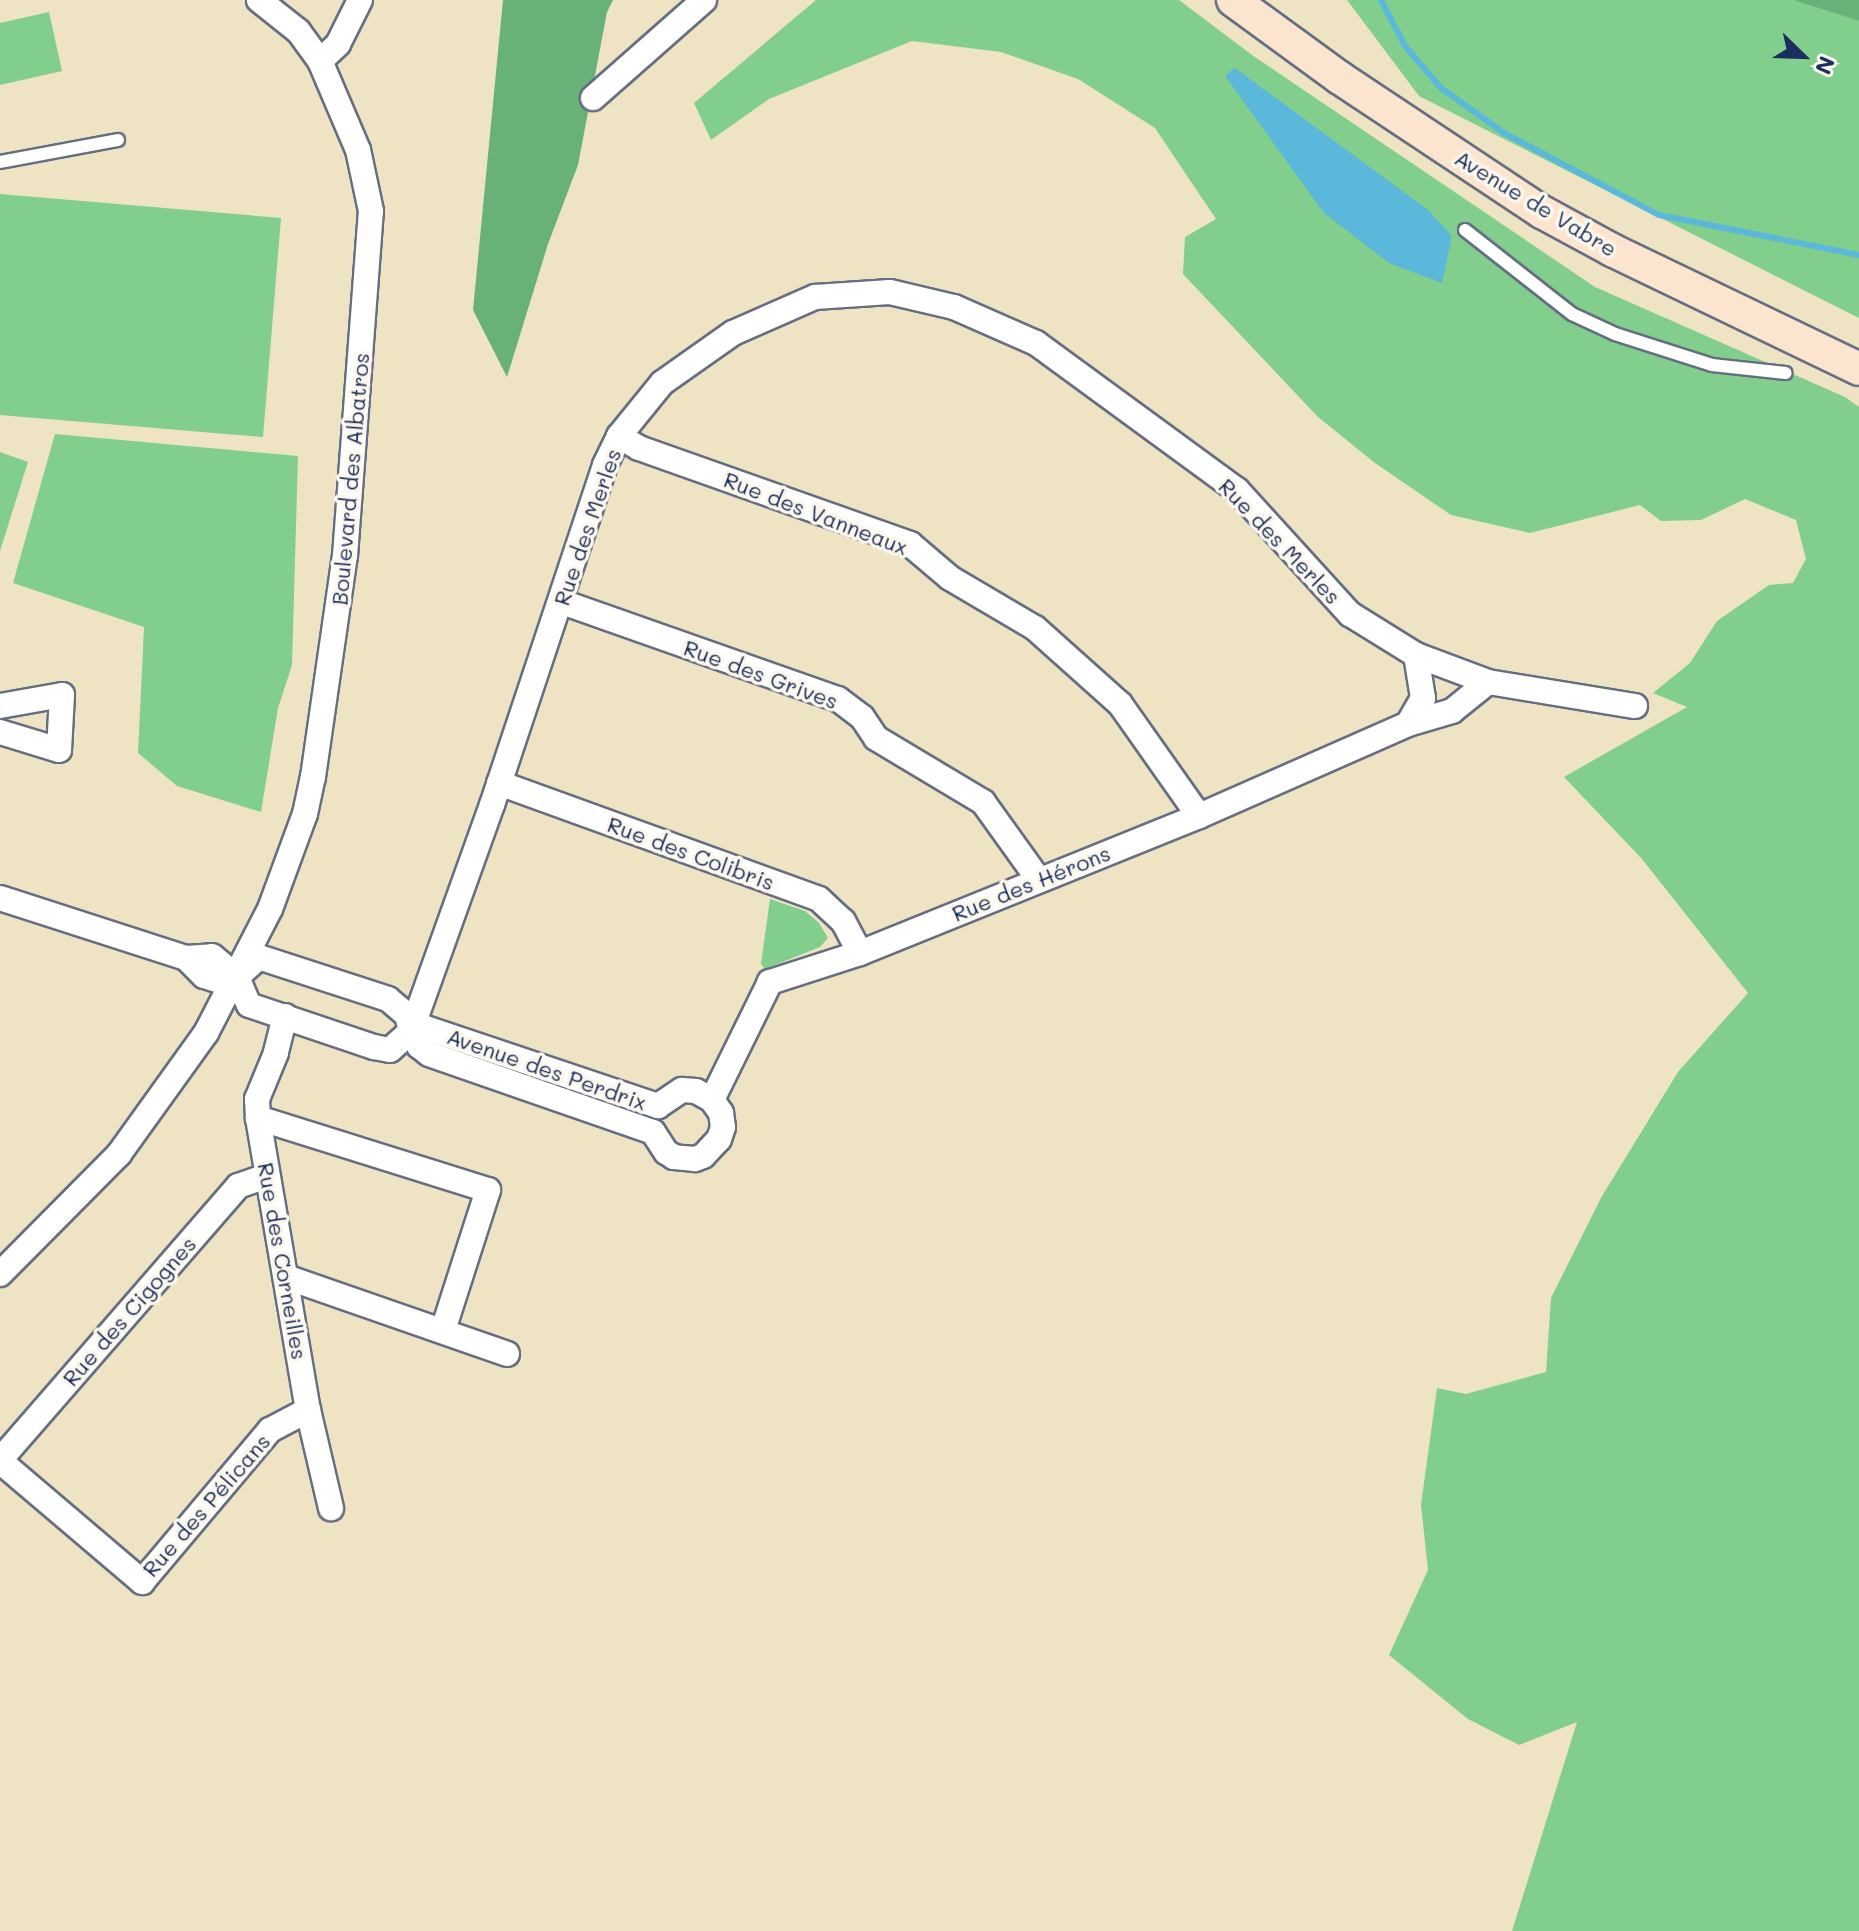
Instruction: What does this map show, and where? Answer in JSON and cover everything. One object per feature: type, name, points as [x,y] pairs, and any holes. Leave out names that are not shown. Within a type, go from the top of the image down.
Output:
[{"type":"main road","name":"Avenue de Vabre","points":[[1233,0],[1340,78],[1542,212],[1612,250],[1859,369]]},
{"type":"street","name":"Boulevard des Albatros","points":[[0,1274],[119,1154],[165,1095],[237,977],[270,909],[305,814],[345,556],[371,211],[358,150],[320,61],[298,31],[259,0]]},
{"type":"street","points":[[320,61],[338,44],[360,0]]},
{"type":"street","points":[[593,98],[704,0]]},
{"type":"street","name":"Rue des Merles","points":[[411,1031],[562,602],[605,465],[619,436],[662,383],[733,333],[815,297],[890,292],[954,307],[1036,343],[1237,490],[1350,614],[1416,655]]},
{"type":"street","name":"Rue des Vanneaux","points":[[619,436],[639,448],[910,544],[950,578],[1035,628],[1120,704],[1199,816]]},
{"type":"street","name":"Rue des Grives","points":[[562,602],[838,699],[862,717],[876,738],[983,802],[1039,880]]},
{"type":"street","points":[[1408,724],[1423,698],[1416,655],[1488,682],[1635,706]]},
{"type":"street","name":"Rue des Hérons","points":[[712,1100],[770,982],[860,953],[1199,816],[1408,724],[1452,711],[1488,682]]},
{"type":"street","points":[[0,706],[62,695],[59,750],[0,732]]},
{"type":"street","name":"Rue des Colibris","points":[[499,783],[819,899],[843,921],[860,953]]},
{"type":"street","points":[[0,898],[186,958],[204,976],[223,982],[237,977],[249,1005],[390,1050],[411,1031]]},
{"type":"street","name":"Avenue des Perdrix","points":[[237,977],[259,957],[400,1006],[407,1015],[411,1031],[419,1046],[429,1054],[653,1132],[666,1152],[674,1157],[695,1159],[713,1149],[723,1127],[721,1113],[712,1100],[696,1091],[682,1090],[658,1106],[436,1031],[411,1031]]},
{"type":"street","name":"Rue des Corneilles","points":[[285,1016],[276,1053],[257,1099],[258,1118],[308,1410],[331,1508]]},
{"type":"street","points":[[258,1118],[488,1190],[443,1330]]},
{"type":"street","name":"Rue des Cigognes","points":[[0,1460],[238,1186],[267,1176]]},
{"type":"street","points":[[286,1277],[507,1354]]},
{"type":"street","name":"Rue des Pélicans","points":[[0,1460],[142,1582],[270,1430],[308,1410]]},
{"type":"lane","points":[[0,162],[118,140]]},
{"type":"lane","points":[[1465,230],[1572,314],[1615,334],[1712,365],[1786,373]]},
{"type":"green space","points":[[503,0],[613,0],[607,12],[578,165],[548,244],[507,377],[473,310]]},
{"type":"green space","points":[[816,0],[1179,0],[1252,55],[1595,287],[1845,397],[1859,407],[1859,1931],[1512,1931],[1577,1722],[1519,1745],[1468,1719],[1389,1655],[1428,1570],[1421,1505],[1437,1388],[1466,1394],[1546,1372],[1551,1298],[1602,1196],[1678,1072],[1748,993],[1642,859],[1564,777],[1687,707],[1653,693],[1690,663],[1717,621],[1769,585],[1793,583],[1806,559],[1796,520],[1745,499],[1701,520],[1661,521],[1640,505],[1530,533],[1451,515],[1375,463],[1318,417],[1183,274],[1185,237],[1216,219],[1155,128],[1078,79],[1001,52],[912,41],[769,99],[711,140],[694,103]]},
{"type":"green space","points":[[1347,0],[1794,0],[1859,21],[1859,318],[1419,96]]},
{"type":"green space","points":[[1859,0],[1859,21],[1796,1]]},
{"type":"green space","points":[[49,12],[62,71],[0,85],[0,23]]},
{"type":"green space","points":[[0,194],[281,218],[263,437],[0,415]]},
{"type":"green space","points":[[55,434],[298,456],[292,665],[278,708],[261,812],[177,786],[138,753],[144,627],[13,583]]},
{"type":"green space","points":[[0,452],[28,462],[0,551]]},
{"type":"green space","points":[[770,899],[805,911],[819,923],[828,938],[820,947],[765,969],[761,964]]},
{"type":"water","points":[[1235,68],[1428,210],[1452,236],[1442,283],[1389,263],[1324,213],[1225,76]]},
{"type":"waterway","points":[[1381,0],[1405,46],[1441,88],[1504,133],[1659,215],[1859,255]]}]
